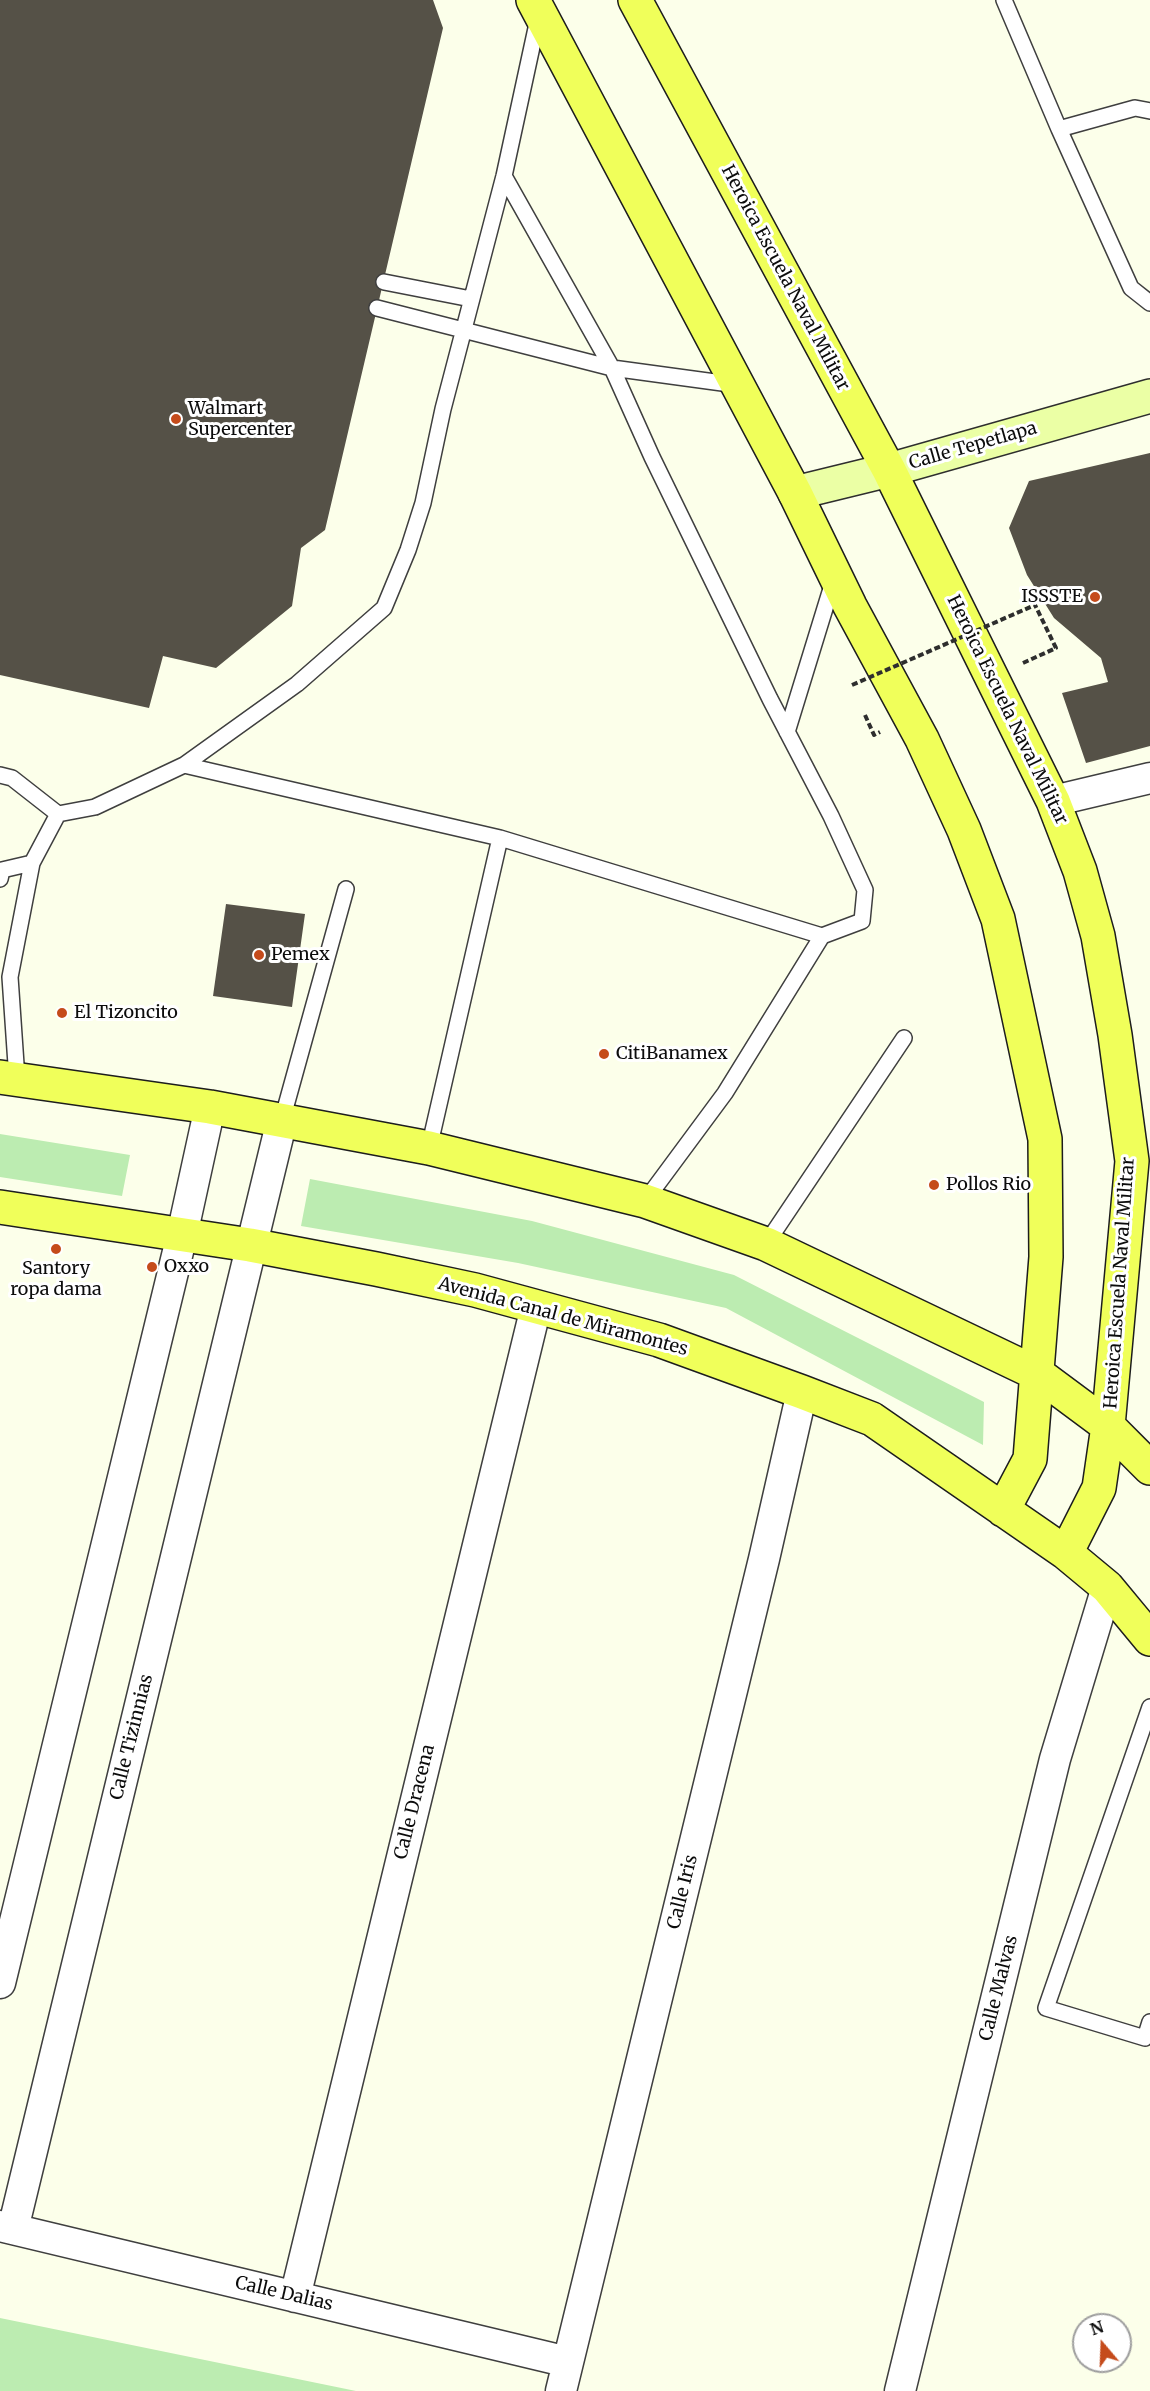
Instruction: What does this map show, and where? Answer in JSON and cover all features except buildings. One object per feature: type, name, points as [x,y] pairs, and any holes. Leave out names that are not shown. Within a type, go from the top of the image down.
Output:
[{"type":"main road","name":"Heroica Escuela Naval Militar","points":[[635,0],[889,470],[1053,801],[1080,871],[1098,936],[1115,1035],[1132,1161],[1108,1426],[1099,1488],[1066,1554]]},
{"type":"main road","points":[[536,7],[795,493],[835,576],[922,739],[964,830],[998,919],[1045,1139],[1046,1257],[1030,1459],[1003,1510]]},
{"type":"main road","points":[[8,1078],[210,1107],[429,1148],[645,1202],[766,1244],[1038,1374],[1108,1426],[1150,1468]]},
{"type":"main road","name":"Avenida Canal de Miramontes","points":[[0,1207],[250,1245],[475,1290],[659,1340],[802,1392],[872,1419],[1066,1554],[1107,1587],[1150,1639]]},
{"type":"street","name":"Calle Tepetlapa","points":[[795,493],[889,470],[1150,396]]},
{"type":"street","points":[[1053,801],[1150,778]]},
{"type":"street","points":[[0,1983],[182,1235],[210,1107]]},
{"type":"street","name":"Calle Tizinnias","points":[[7,2228],[282,1120]]},
{"type":"street","name":"Calle Dracena","points":[[295,2297],[536,1307]]},
{"type":"street","name":"Calle Iris","points":[[561,2391],[764,1559],[802,1392]]},
{"type":"street","name":"Calle Malvas","points":[[900,2391],[1055,1759],[1107,1587]]},
{"type":"street","name":"Calle Dalias","points":[[7,2228],[568,2362]]},
{"type":"lane","points":[[1004,0],[1131,288],[1150,303]]},
{"type":"lane","points":[[0,775],[12,778],[58,814],[95,807],[184,765],[297,684],[384,608],[408,550],[423,503],[463,329],[504,176],[536,7]]},
{"type":"lane","points":[[1059,129],[1135,108],[1150,111]]},
{"type":"lane","points":[[184,765],[500,838],[822,936],[862,921],[865,890],[831,816],[787,732],[652,457],[612,368],[504,176]]},
{"type":"lane","points":[[384,282],[471,299]]},
{"type":"lane","points":[[377,308],[612,368],[737,385]]},
{"type":"lane","points":[[787,732],[835,576]]},
{"type":"lane","points":[[8,1078],[10,977],[32,863],[58,814]]},
{"type":"lane","points":[[429,1148],[500,838]]},
{"type":"lane","points":[[1,875],[32,863]]},
{"type":"lane","points":[[282,1120],[346,889]]},
{"type":"lane","points":[[645,1202],[725,1093],[822,936]]},
{"type":"lane","points":[[766,1244],[904,1038]]},
{"type":"lane","points":[[1150,1707],[1046,2008],[1145,2038],[1150,2022]]},
{"type":"path","points":[[852,685],[1035,606],[1056,648],[992,678]]},
{"type":"green space","points":[[0,1134],[130,1155],[122,1196],[0,1177]]},
{"type":"green space","points":[[310,1179],[532,1221],[734,1275],[984,1402],[983,1445],[726,1308],[518,1263],[301,1226]]},
{"type":"green space","points":[[0,2318],[356,2391],[0,2391]]},
{"type":"place","name":"Walmart Supercenter","points":[[176,419]]},
{"type":"place","name":"ISSSTE","points":[[1095,597]]},
{"type":"place","name":"Pemex","points":[[259,955]]},
{"type":"place","name":"El Tizoncito","points":[[62,1013]]},
{"type":"place","name":"CitiBanamex","points":[[604,1054]]},
{"type":"place","name":"Pollos Rio","points":[[934,1185]]},
{"type":"place","name":"Santory ropa dama","points":[[56,1249]]},
{"type":"place","name":"Oxxo","points":[[152,1267]]}]
